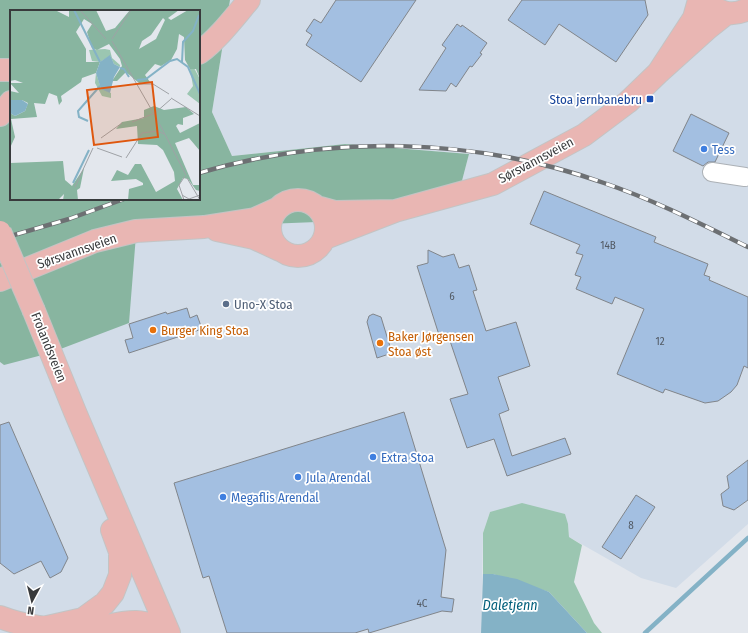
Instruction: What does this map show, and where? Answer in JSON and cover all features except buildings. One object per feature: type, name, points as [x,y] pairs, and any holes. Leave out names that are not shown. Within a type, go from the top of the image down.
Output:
[{"type":"main road","points":[[200,52],[226,29],[249,0]]},
{"type":"main road","name":"Sørsvannsveien","points":[[658,73],[694,18],[699,0]]},
{"type":"main road","points":[[706,0],[715,8],[738,11]]},
{"type":"main road","name":"Sørsvannsveien","points":[[325,238],[395,211],[493,184],[584,135],[628,102],[708,28],[738,11]]},
{"type":"main road","points":[[0,115],[10,103]]},
{"type":"main road","points":[[301,200],[317,207],[326,221],[327,229],[325,238],[320,247],[306,256],[298,257],[290,256],[280,250],[272,239],[270,226],[272,217],[277,209],[292,201],[301,200]]},
{"type":"main road","name":"Sørsvannsveien","points":[[317,207],[335,212],[395,211]]},
{"type":"main road","name":"Sørsvannsveien","points":[[0,280],[95,241],[136,231],[204,227],[255,219],[277,209]]},
{"type":"main road","name":"Sørsvannsveien","points":[[204,227],[254,238],[280,250]]},
{"type":"main road","name":"Frolandsveien","points":[[0,232],[96,463],[169,633]]},
{"type":"main road","name":"Frolandsveien","points":[[43,628],[83,619],[105,603],[113,593],[120,575],[120,552],[94,484],[96,463]]},
{"type":"main road","name":"Frolandsveien","points":[[0,617],[27,626],[87,630],[127,622],[139,622],[147,623],[159,629],[163,633]]},
{"type":"street","points":[[712,172],[747,177]]},
{"type":"shaded area","points":[[230,0],[748,0],[748,524],[676,588],[641,578],[569,537],[568,524],[490,512],[483,533],[481,633],[0,633],[0,362],[4,365],[136,235],[458,196],[469,154],[345,144],[232,156],[212,112]]},
{"type":"green space","points":[[0,0],[230,0],[212,112],[232,156],[345,144],[469,154],[458,196],[392,219],[193,227],[136,235],[129,323],[50,353],[4,365],[0,362]]},
{"type":"green space","points":[[522,503],[565,514],[568,524],[569,537],[582,545],[574,582],[594,623],[602,633],[587,633],[549,592],[493,574],[483,574],[483,533],[490,512]]},
{"type":"water","name":"Daletjenn","points":[[483,574],[493,574],[517,579],[549,592],[587,633],[481,633]]},
{"type":"waterway","points":[[645,633],[748,538]]},
{"type":"railway","points":[[200,173],[249,160],[300,152],[351,147],[402,146],[454,149],[504,157],[555,168],[604,183],[659,205],[748,247]]},
{"type":"railway","points":[[0,239],[69,219],[121,200]]},
{"type":"place","name":"Stoa jernbanebru","points":[[650,99]]},
{"type":"place","name":"Tess","points":[[704,149]]},
{"type":"place","name":"Uno-X Stoa","points":[[226,304]]},
{"type":"place","name":"Burger King Stoa","points":[[153,330]]},
{"type":"place","name":"Baker Jørgensen Stoa øst","points":[[380,343]]},
{"type":"place","name":"Extra Stoa","points":[[373,457]]},
{"type":"place","name":"Jula Arendal","points":[[298,477]]},
{"type":"place","name":"Megaflis Arendal","points":[[223,497]]}]
